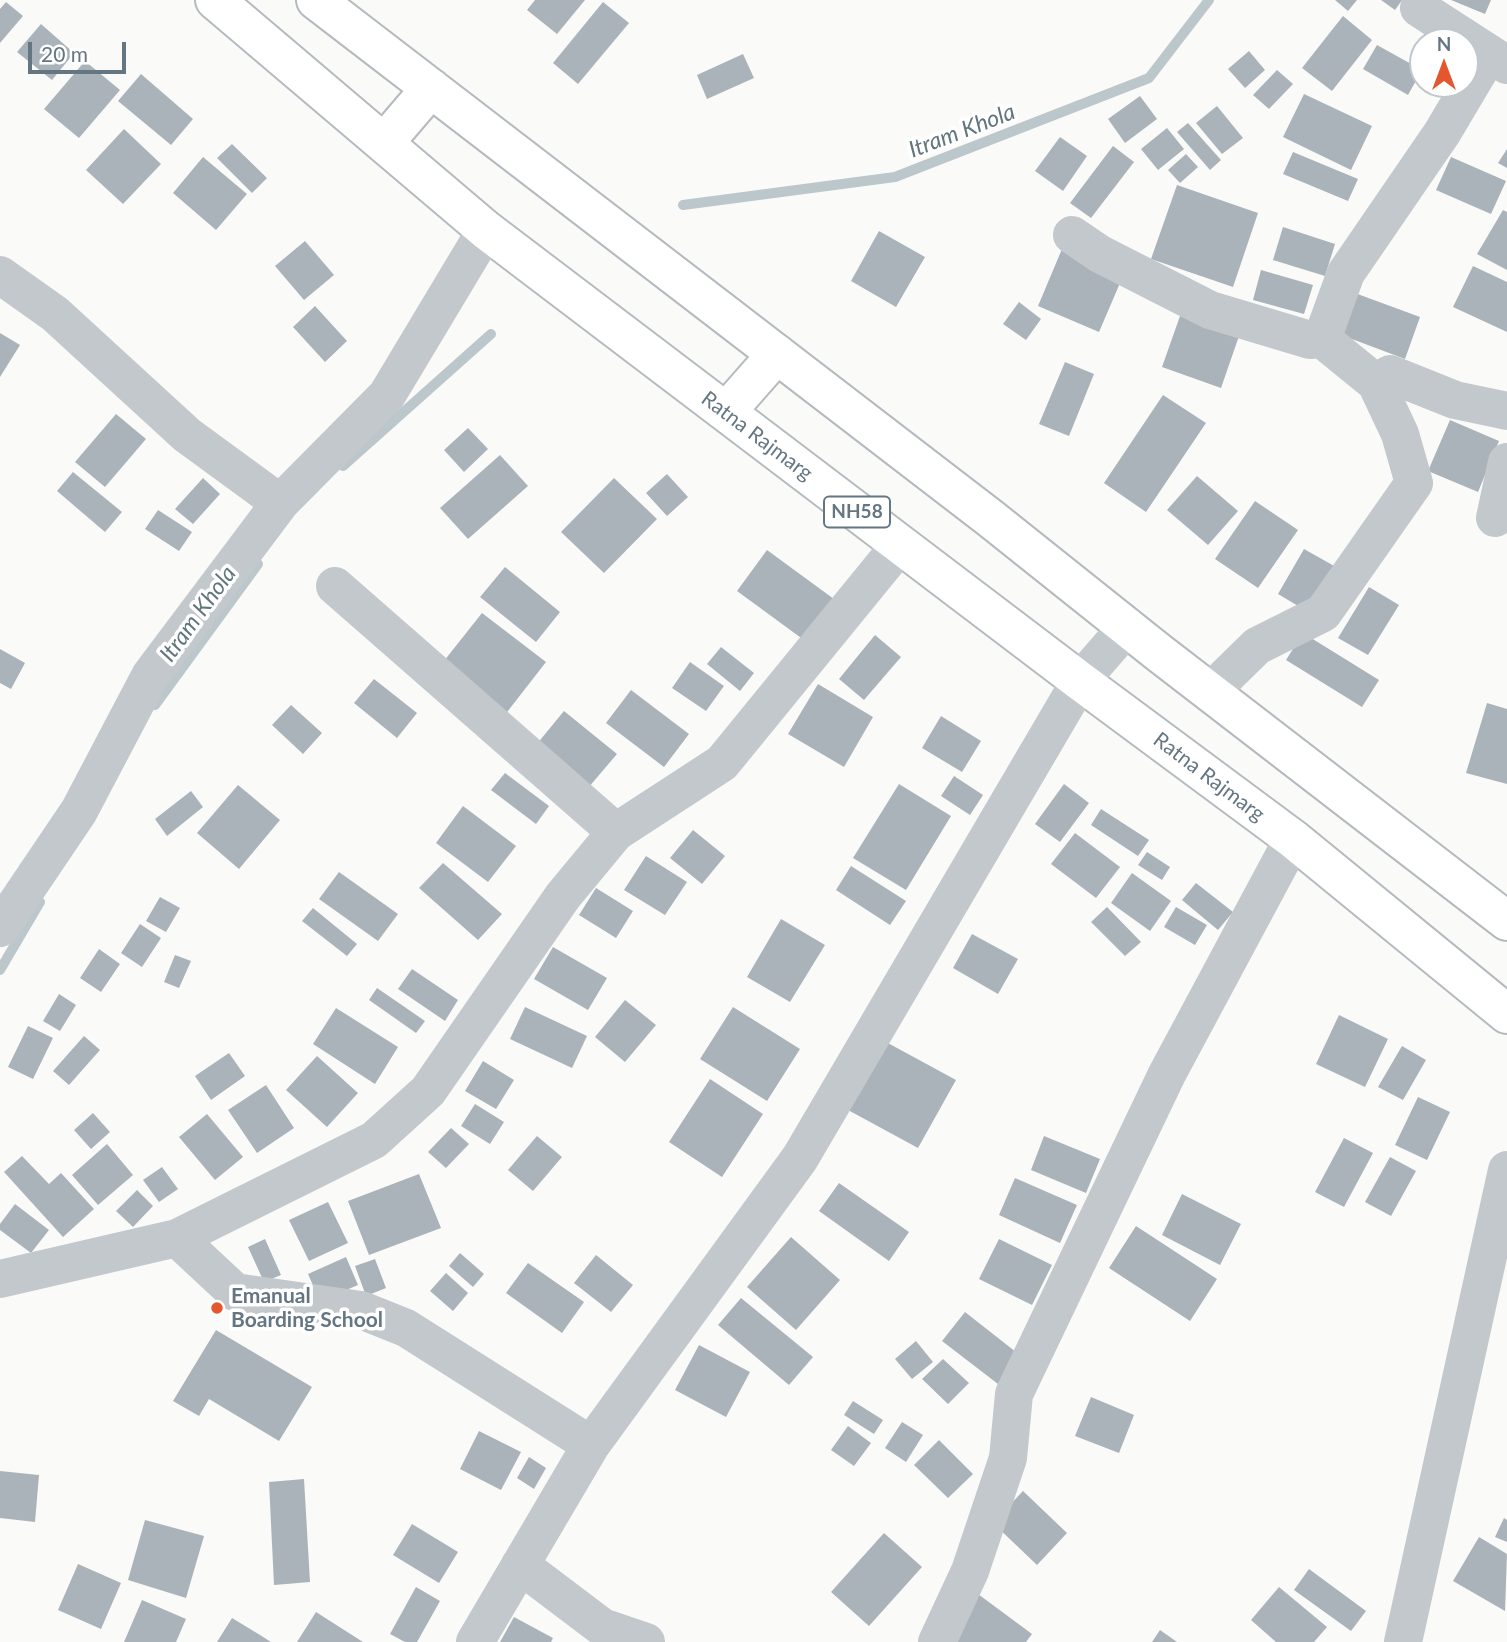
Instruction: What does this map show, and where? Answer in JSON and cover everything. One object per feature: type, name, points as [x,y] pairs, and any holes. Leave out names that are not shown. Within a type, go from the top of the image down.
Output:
[{"type":"main road","name":"Ratna Rajmarg","points":[[215,0],[486,230],[1080,681],[1293,839],[1507,1014]]},
{"type":"main road","points":[[316,0],[1507,921]]},
{"type":"main road","points":[[384,143],[431,88]]},
{"type":"main road","points":[[726,412],[777,354]]},
{"type":"street","points":[[1322,339],[1346,273],[1442,134],[1498,59],[1419,8]]},
{"type":"street","points":[[0,928],[79,811],[150,676],[280,503],[387,395],[486,230]]},
{"type":"street","points":[[1072,235],[1100,254],[1210,310],[1310,340],[1322,339],[1376,383],[1400,433],[1414,483],[1324,613],[1257,646],[1211,691]]},
{"type":"street","points":[[0,275],[55,314],[187,435],[280,503]]},
{"type":"street","points":[[1376,383],[1390,374],[1455,400],[1507,411]]},
{"type":"street","points":[[1495,518],[1507,463]]},
{"type":"street","points":[[0,1279],[177,1238],[374,1140],[428,1091],[563,895],[616,832],[722,763],[900,545]]},
{"type":"street","points":[[335,586],[616,832]]},
{"type":"street","points":[[475,1642],[591,1446],[800,1158],[1080,681],[1127,627]]},
{"type":"street","points":[[937,1642],[970,1571],[1008,1458],[1014,1394],[1167,1074],[1293,839]]},
{"type":"street","points":[[1403,1642],[1507,1170]]},
{"type":"street","points":[[177,1238],[235,1292],[361,1310],[406,1328],[591,1446]]},
{"type":"street","points":[[520,1565],[602,1627],[646,1642]]},
{"type":"building","points":[[535,0],[585,0],[557,34],[527,10]]},
{"type":"building","points":[[1335,0],[1357,0],[1348,11]]},
{"type":"building","points":[[1381,0],[1402,0],[1395,10]]},
{"type":"building","points":[[1451,0],[1491,0],[1485,14]]},
{"type":"building","points":[[6,2],[23,16],[0,43],[0,9]]},
{"type":"building","points":[[603,2],[629,23],[578,84],[553,63]]},
{"type":"building","points":[[1343,16],[1372,40],[1332,91],[1302,68]]},
{"type":"building","points":[[41,24],[74,53],[52,80],[17,52]]},
{"type":"building","points":[[1377,45],[1409,63],[1409,93],[1408,95],[1363,69]]},
{"type":"building","points":[[1249,51],[1265,70],[1245,88],[1228,69]]},
{"type":"building","points":[[743,54],[754,78],[707,99],[697,75]]},
{"type":"building","points":[[85,61],[120,90],[79,138],[44,109]]},
{"type":"building","points":[[1277,70],[1293,84],[1269,109],[1253,95]]},
{"type":"building","points":[[141,74],[193,119],[171,145],[118,101]]},
{"type":"building","points":[[1304,94],[1372,126],[1351,170],[1283,137]]},
{"type":"building","points":[[1140,96],[1157,119],[1125,143],[1108,119]]},
{"type":"building","points":[[1217,106],[1243,138],[1222,154],[1196,123]]},
{"type":"building","points":[[1188,123],[1221,160],[1210,170],[1177,132]]},
{"type":"building","points":[[1167,128],[1184,149],[1158,170],[1141,149]]},
{"type":"building","points":[[124,129],[161,164],[123,204],[86,170]]},
{"type":"building","points":[[1060,137],[1087,156],[1063,191],[1035,171]]},
{"type":"building","points":[[232,144],[267,178],[252,193],[217,158]]},
{"type":"building","points":[[1113,146],[1134,162],[1091,218],[1070,203]]},
{"type":"building","points":[[1507,149],[1507,168],[1498,163]]},
{"type":"building","points":[[1293,152],[1358,179],[1348,201],[1283,174]]},
{"type":"building","points":[[1186,154],[1198,167],[1180,183],[1168,170]]},
{"type":"building","points":[[203,157],[247,194],[216,230],[173,193]]},
{"type":"building","points":[[1451,157],[1506,181],[1491,214],[1436,190]]},
{"type":"building","points":[[1177,185],[1258,213],[1233,287],[1151,259]]},
{"type":"building","points":[[1503,210],[1507,212],[1507,270],[1477,254]]},
{"type":"building","points":[[1283,227],[1335,244],[1325,276],[1273,260]]},
{"type":"building","points":[[879,231],[925,257],[896,307],[851,281]]},
{"type":"building","points":[[305,241],[334,275],[304,300],[275,266]]},
{"type":"building","points":[[1062,249],[1123,276],[1099,332],[1038,306]]},
{"type":"building","points":[[1473,266],[1507,282],[1507,332],[1453,307]]},
{"type":"building","points":[[1261,270],[1313,285],[1304,314],[1253,300]]},
{"type":"building","points":[[1344,289],[1420,317],[1405,359],[1328,330]]},
{"type":"building","points":[[1019,302],[1041,319],[1026,340],[1003,324]]},
{"type":"building","points":[[315,306],[347,341],[325,362],[293,327]]},
{"type":"building","points":[[1180,316],[1239,336],[1221,388],[1162,367]]},
{"type":"building","points":[[0,333],[20,345],[0,377]]},
{"type":"building","points":[[1065,362],[1094,374],[1069,436],[1039,424]]},
{"type":"building","points":[[1163,395],[1206,423],[1146,512],[1104,483]]},
{"type":"building","points":[[116,414],[146,439],[105,487],[75,462]]},
{"type":"building","points":[[1450,420],[1499,441],[1478,492],[1428,471]]},
{"type":"building","points":[[468,428],[488,449],[464,472],[444,450]]},
{"type":"building","points":[[500,455],[528,486],[468,539],[440,508]]},
{"type":"building","points":[[73,472],[122,512],[105,532],[57,491]]},
{"type":"building","points":[[667,474],[688,497],[667,516],[646,493]]},
{"type":"building","points":[[1197,476],[1238,511],[1208,545],[1167,510]]},
{"type":"building","points":[[203,478],[220,494],[193,524],[175,509]]},
{"type":"building","points":[[614,478],[657,519],[604,573],[561,532]]},
{"type":"building","points":[[1255,501],[1298,530],[1258,588],[1215,559]]},
{"type":"building","points":[[158,510],[192,532],[179,551],[145,529]]},
{"type":"building","points":[[1304,549],[1336,567],[1310,613],[1278,594]]},
{"type":"building","points":[[767,550],[838,602],[808,643],[737,591]]},
{"type":"building","points":[[505,567],[560,612],[536,642],[480,597]]},
{"type":"building","points":[[1369,587],[1399,605],[1368,655],[1338,638]]},
{"type":"building","points":[[482,613],[546,662],[504,716],[440,666]]},
{"type":"building","points":[[1303,633],[1379,680],[1362,707],[1286,660]]},
{"type":"building","points":[[875,635],[901,657],[864,700],[839,679]]},
{"type":"building","points":[[721,647],[754,673],[740,691],[707,664]]},
{"type":"building","points":[[0,649],[25,663],[11,689],[0,683]]},
{"type":"building","points":[[690,662],[724,686],[706,711],[672,688]]},
{"type":"building","points":[[374,679],[417,713],[397,738],[354,703]]},
{"type":"building","points":[[818,684],[873,717],[844,767],[788,734]]},
{"type":"building","points":[[631,690],[689,734],[664,767],[606,723]]},
{"type":"building","points":[[1487,703],[1507,709],[1507,784],[1466,773]]},
{"type":"building","points":[[291,705],[322,733],[303,754],[272,725]]},
{"type":"building","points":[[564,711],[617,754],[588,788],[536,745]]},
{"type":"building","points":[[941,716],[981,741],[962,772],[922,748]]},
{"type":"building","points":[[505,773],[549,806],[536,824],[491,790]]},
{"type":"building","points":[[954,776],[983,795],[970,815],[941,796]]},
{"type":"building","points":[[899,784],[951,816],[906,890],[853,858]]},
{"type":"building","points":[[1064,784],[1089,803],[1060,842],[1035,824]]},
{"type":"building","points":[[238,785],[280,820],[239,869],[197,833]]},
{"type":"building","points":[[191,791],[203,807],[167,836],[155,819]]},
{"type":"building","points":[[463,806],[516,846],[488,882],[436,843]]},
{"type":"building","points":[[1101,809],[1149,840],[1138,856],[1091,825]]},
{"type":"building","points":[[693,830],[725,856],[702,884],[670,858]]},
{"type":"building","points":[[1075,833],[1120,867],[1096,898],[1051,864]]},
{"type":"building","points":[[1147,852],[1170,867],[1162,880],[1138,865]]},
{"type":"building","points":[[646,856],[687,882],[665,915],[624,890]]},
{"type":"building","points":[[443,863],[502,914],[478,940],[419,888]]},
{"type":"building","points":[[851,866],[906,901],[890,925],[836,890]]},
{"type":"building","points":[[339,872],[398,914],[378,941],[319,899]]},
{"type":"building","points":[[1132,873],[1171,901],[1150,931],[1111,903]]},
{"type":"building","points":[[1196,883],[1233,912],[1218,930],[1182,900]]},
{"type":"building","points":[[596,888],[633,911],[616,938],[579,915]]},
{"type":"building","points":[[160,897],[180,908],[166,932],[146,921]]},
{"type":"building","points":[[1107,907],[1141,942],[1125,956],[1091,922]]},
{"type":"building","points":[[1176,907],[1207,925],[1195,945],[1164,927]]},
{"type":"building","points":[[313,908],[357,944],[347,956],[302,921]]},
{"type":"building","points":[[781,919],[825,945],[790,1002],[747,977]]},
{"type":"building","points":[[140,924],[161,938],[142,967],[121,953]]},
{"type":"building","points":[[972,934],[1018,959],[998,994],[953,968]]},
{"type":"building","points":[[553,947],[607,978],[588,1010],[534,979]]},
{"type":"building","points":[[99,949],[120,964],[101,992],[80,978]]},
{"type":"building","points":[[175,955],[191,961],[179,988],[164,982]]},
{"type":"building","points":[[412,969],[458,1000],[445,1021],[398,989]]},
{"type":"building","points":[[377,988],[425,1021],[416,1033],[369,1000]]},
{"type":"building","points":[[59,994],[76,1005],[60,1031],[43,1021]]},
{"type":"building","points":[[625,1000],[656,1025],[625,1062],[595,1037]]},
{"type":"building","points":[[525,1007],[587,1036],[572,1068],[510,1039]]},
{"type":"building","points":[[733,1007],[800,1049],[767,1101],[700,1059]]},
{"type":"building","points":[[336,1008],[398,1047],[375,1084],[313,1044]]},
{"type":"building","points":[[1339,1015],[1388,1039],[1365,1087],[1316,1064]]},
{"type":"building","points":[[28,1026],[53,1038],[33,1079],[8,1067]]},
{"type":"building","points":[[84,1036],[100,1050],[69,1085],[53,1071]]},
{"type":"building","points":[[886,1042],[956,1080],[918,1148],[848,1110]]},
{"type":"building","points":[[1402,1046],[1426,1060],[1403,1100],[1378,1087]]},
{"type":"building","points":[[229,1053],[245,1076],[211,1100],[195,1076]]},
{"type":"building","points":[[317,1056],[358,1093],[327,1127],[286,1090]]},
{"type":"building","points":[[483,1061],[514,1080],[496,1109],[465,1091]]},
{"type":"building","points":[[710,1079],[763,1114],[722,1177],[669,1142]]},
{"type":"building","points":[[266,1085],[294,1128],[257,1153],[228,1110]]},
{"type":"building","points":[[1418,1097],[1450,1112],[1427,1160],[1395,1145]]},
{"type":"building","points":[[475,1104],[504,1122],[490,1144],[461,1126]]},
{"type":"building","points":[[93,1113],[110,1132],[91,1149],[74,1130]]},
{"type":"building","points":[[207,1114],[243,1157],[215,1180],[179,1137]]},
{"type":"building","points":[[451,1128],[469,1144],[446,1168],[428,1152]]},
{"type":"building","points":[[537,1136],[562,1157],[533,1191],[508,1170]]},
{"type":"building","points":[[1044,1136],[1100,1159],[1086,1193],[1031,1170]]},
{"type":"building","points":[[1344,1138],[1373,1153],[1344,1207],[1315,1192]]},
{"type":"building","points":[[107,1144],[133,1175],[98,1205],[72,1175]]},
{"type":"building","points":[[22,1156],[49,1184],[61,1173],[94,1209],[63,1237],[4,1172]]},
{"type":"building","points":[[1390,1157],[1416,1171],[1391,1216],[1365,1202]]},
{"type":"building","points":[[162,1167],[178,1189],[159,1202],[143,1180]]},
{"type":"building","points":[[419,1174],[441,1228],[369,1255],[348,1201]]},
{"type":"building","points":[[1015,1178],[1077,1205],[1060,1243],[999,1215]]},
{"type":"building","points":[[839,1183],[909,1232],[889,1261],[819,1211]]},
{"type":"building","points":[[137,1190],[153,1206],[133,1227],[116,1211]]},
{"type":"building","points":[[1182,1194],[1241,1224],[1220,1265],[1162,1235]]},
{"type":"building","points":[[328,1202],[348,1243],[309,1261],[289,1220]]},
{"type":"building","points":[[15,1204],[49,1230],[31,1253],[0,1230],[0,1224]]},
{"type":"building","points":[[1136,1226],[1217,1279],[1190,1321],[1109,1268]]},
{"type":"building","points":[[791,1237],[840,1280],[796,1330],[747,1287]]},
{"type":"building","points":[[265,1239],[281,1275],[264,1282],[248,1247]]},
{"type":"building","points":[[999,1239],[1052,1265],[1032,1305],[979,1279]]},
{"type":"building","points":[[460,1253],[484,1274],[473,1287],[449,1266]]},
{"type":"building","points":[[596,1255],[633,1285],[611,1312],[574,1283]]},
{"type":"building","points":[[346,1257],[358,1285],[320,1301],[308,1274]]},
{"type":"building","points":[[375,1259],[386,1288],[366,1296],[355,1266]]},
{"type":"building","points":[[528,1263],[584,1302],[562,1333],[506,1293]]},
{"type":"building","points":[[446,1273],[468,1293],[453,1311],[430,1291]]},
{"type":"building","points":[[741,1298],[813,1357],[789,1385],[718,1325]]},
{"type":"building","points":[[965,1312],[1021,1356],[998,1384],[942,1341]]},
{"type":"building","points":[[216,1330],[312,1387],[279,1441],[209,1399],[199,1416],[173,1401]]},
{"type":"building","points":[[916,1341],[933,1362],[912,1379],[895,1359]]},
{"type":"building","points":[[699,1345],[750,1372],[726,1417],[675,1390]]},
{"type":"building","points":[[943,1359],[969,1383],[948,1404],[922,1379]]},
{"type":"building","points":[[1091,1397],[1134,1415],[1119,1453],[1075,1436]]},
{"type":"building","points":[[853,1401],[883,1420],[874,1434],[844,1415]]},
{"type":"building","points":[[902,1422],[923,1435],[906,1462],[885,1448]]},
{"type":"building","points":[[848,1426],[871,1443],[854,1466],[831,1450]]},
{"type":"building","points":[[479,1431],[521,1452],[501,1490],[460,1469]]},
{"type":"building","points":[[939,1440],[973,1474],[948,1498],[914,1465]]},
{"type":"building","points":[[529,1457],[546,1468],[534,1489],[517,1478]]},
{"type":"building","points":[[0,1471],[39,1475],[35,1522],[0,1518]]},
{"type":"building","points":[[304,1479],[310,1582],[274,1585],[269,1482]]},
{"type":"building","points":[[1023,1491],[1067,1533],[1037,1565],[993,1523]]},
{"type":"building","points":[[1504,1518],[1507,1520],[1507,1542],[1495,1537]]},
{"type":"building","points":[[145,1520],[204,1536],[186,1598],[128,1580]]},
{"type":"building","points":[[412,1524],[458,1552],[439,1583],[393,1555]]},
{"type":"building","points":[[884,1533],[922,1567],[869,1626],[831,1592]]},
{"type":"building","points":[[1479,1537],[1507,1554],[1505,1611],[1453,1581]]},
{"type":"building","points":[[78,1564],[121,1583],[101,1629],[58,1610]]},
{"type":"building","points":[[1309,1569],[1366,1611],[1351,1631],[1294,1590]]},
{"type":"building","points":[[416,1587],[440,1601],[417,1642],[405,1642],[390,1634]]},
{"type":"building","points":[[1279,1587],[1327,1627],[1314,1642],[1276,1642],[1251,1620]]},
{"type":"building","points":[[978,1594],[1032,1634],[1026,1642],[943,1642]]},
{"type":"building","points":[[142,1600],[186,1619],[176,1642],[124,1642]]},
{"type":"building","points":[[316,1612],[363,1642],[297,1642]]},
{"type":"building","points":[[514,1617],[553,1638],[551,1642],[500,1642]]},
{"type":"building","points":[[232,1618],[260,1635],[271,1642],[217,1642]]},
{"type":"building","points":[[1160,1630],[1177,1642],[1152,1642]]},
{"type":"waterway","name":"Itram Khola","points":[[683,205],[895,177],[1149,78],[1209,0]]},
{"type":"waterway","name":"Itram Khola","points":[[343,466],[491,334]]},
{"type":"waterway","name":"Itram Khola","points":[[155,705],[258,564]]},
{"type":"waterway","name":"Itram Khola","points":[[0,970],[40,902]]},
{"type":"place","name":"Emanual Boarding School","points":[[217,1308]]}]
